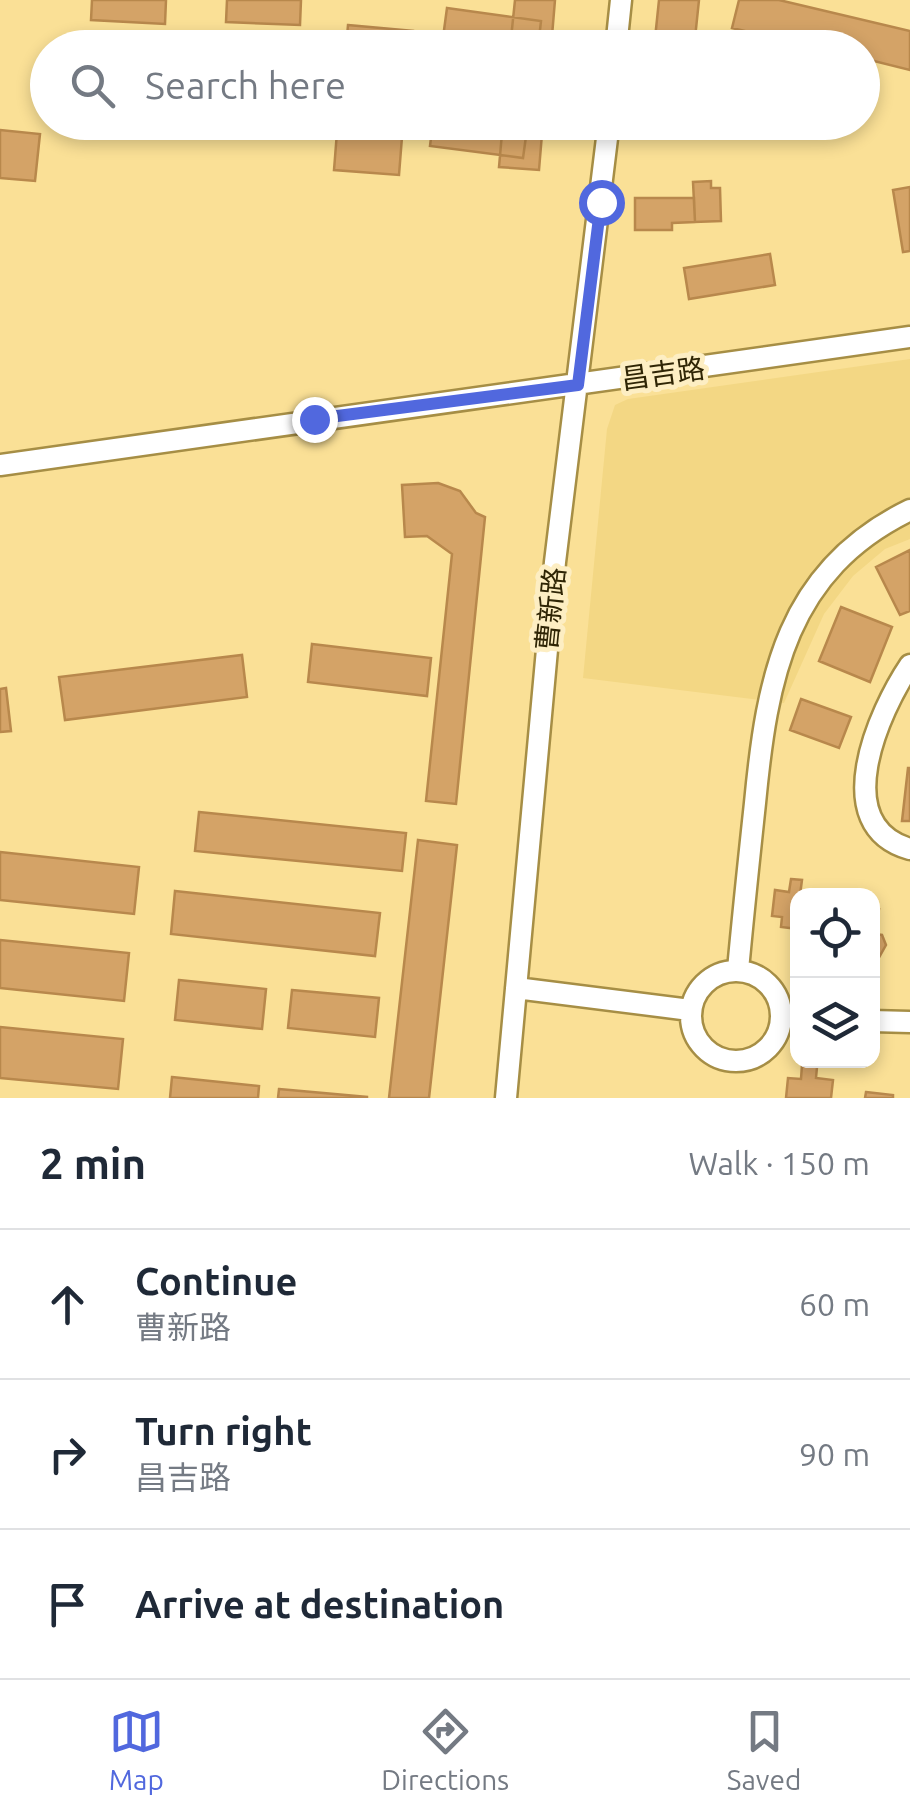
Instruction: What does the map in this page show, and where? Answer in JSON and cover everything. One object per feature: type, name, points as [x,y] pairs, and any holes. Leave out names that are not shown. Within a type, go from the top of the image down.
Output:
[{"type":"street","points":[[618,30],[620,0]]},
{"type":"street","name":"曹新路","points":[[506,1098],[555,562],[606,140]]},
{"type":"street","name":"昌吉路","points":[[0,465],[910,337]]},
{"type":"street","points":[[738,970],[758,768],[774,668],[794,620],[831,567],[859,539],[910,510]]},
{"type":"street","points":[[910,665],[881,718],[866,791],[879,832],[890,842],[910,849]]},
{"type":"street","points":[[738,970],[770,985],[790,1018],[762,1054],[732,1060],[704,1049],[692,1031],[690,1010],[706,981],[738,970]]},
{"type":"street","points":[[516,988],[690,1010]]},
{"type":"street","points":[[880,1021],[910,1022]]},
{"type":"shaded area","points":[[910,359],[910,539],[885,549],[853,576],[824,614],[784,703],[583,678],[607,429],[615,405],[628,399]]},
{"type":"building","points":[[92,0],[166,0],[165,24],[91,20]]},
{"type":"building","points":[[227,0],[301,0],[300,25],[226,22]]},
{"type":"building","points":[[515,0],[555,0],[552,30],[512,30]]},
{"type":"building","points":[[659,0],[699,0],[696,30],[656,30]]},
{"type":"building","points":[[739,0],[779,0],[910,31],[910,70],[880,62],[880,30],[732,28]]},
{"type":"building","points":[[447,8],[541,21],[540,30],[444,30]]},
{"type":"building","points":[[348,25],[402,30],[348,30]]},
{"type":"building","points":[[0,130],[30,133],[30,140],[39,140],[35,181],[0,178]]},
{"type":"building","points":[[336,140],[402,140],[399,175],[334,170]]},
{"type":"building","points":[[431,140],[526,140],[523,158],[430,146]]},
{"type":"building","points":[[501,140],[542,140],[539,170],[499,167]]},
{"type":"building","points":[[711,181],[711,188],[720,188],[721,221],[695,222],[693,182]]},
{"type":"building","points":[[910,187],[910,251],[903,252],[893,190]]},
{"type":"building","points":[[635,198],[694,198],[695,222],[672,223],[672,230],[635,230]]},
{"type":"building","points":[[770,254],[775,285],[689,299],[684,268]]},
{"type":"building","points":[[438,483],[460,491],[476,513],[485,517],[456,804],[426,801],[452,554],[427,536],[405,537],[402,485]]},
{"type":"building","points":[[910,550],[910,611],[900,615],[876,567]]},
{"type":"building","points":[[841,607],[892,627],[870,682],[819,661]]},
{"type":"building","points":[[312,644],[431,658],[427,696],[308,682]]},
{"type":"building","points":[[242,655],[247,697],[65,720],[59,677]]},
{"type":"building","points":[[6,688],[11,731],[0,732],[0,689]]},
{"type":"building","points":[[801,699],[851,717],[839,748],[790,730]]},
{"type":"building","points":[[908,768],[910,821],[902,821]]},
{"type":"building","points":[[199,812],[406,833],[402,871],[195,851]]},
{"type":"building","points":[[418,840],[457,845],[429,1098],[389,1098]]},
{"type":"building","points":[[0,852],[139,867],[134,914],[0,900]]},
{"type":"building","points":[[791,879],[802,880],[801,888],[790,888],[790,928],[781,927],[782,917],[772,916],[775,890],[789,892]]},
{"type":"building","points":[[175,891],[380,913],[375,956],[171,934]]},
{"type":"building","points":[[880,935],[886,945],[880,956]]},
{"type":"building","points":[[0,940],[129,953],[124,1001],[0,988]]},
{"type":"building","points":[[179,980],[266,989],[262,1029],[175,1020]]},
{"type":"building","points":[[292,990],[379,998],[375,1037],[288,1028]]},
{"type":"building","points":[[0,1027],[123,1039],[118,1089],[0,1078]]},
{"type":"building","points":[[802,1068],[817,1068],[816,1078],[833,1080],[831,1098],[786,1098],[788,1078],[801,1079]]},
{"type":"building","points":[[172,1077],[259,1086],[258,1098],[170,1098]]},
{"type":"building","points":[[279,1089],[367,1097],[367,1098],[278,1098]]},
{"type":"building","points":[[866,1092],[893,1095],[893,1098],[865,1098]]},
{"type":"route","points":[[314,419],[578,385],[601,202]]}]
